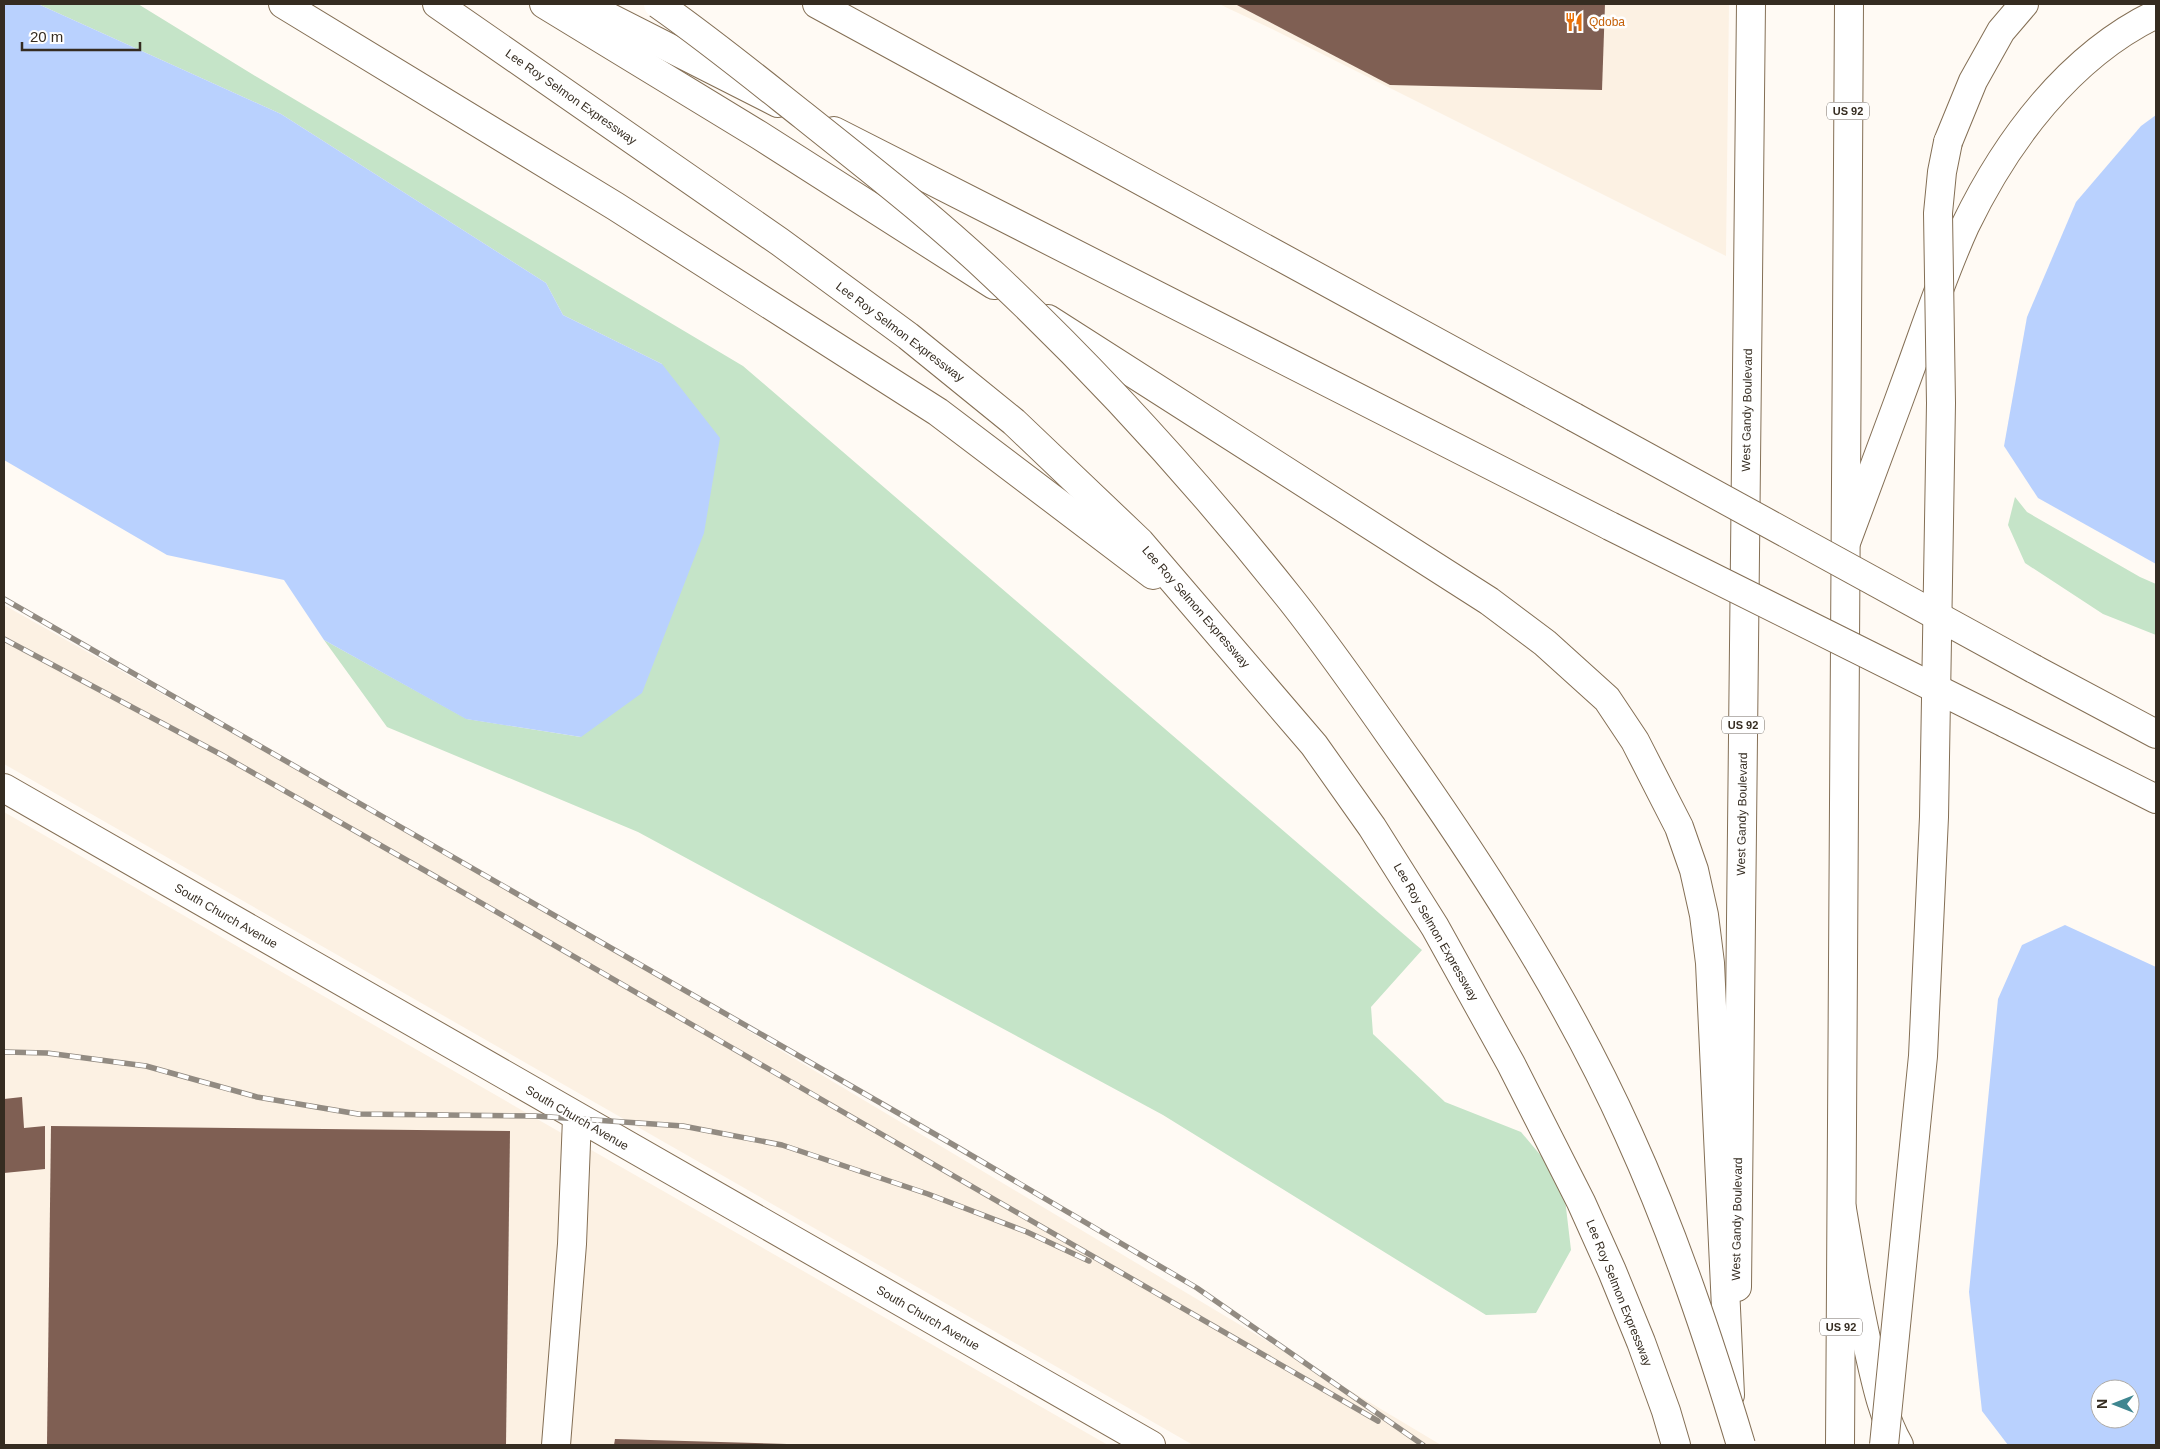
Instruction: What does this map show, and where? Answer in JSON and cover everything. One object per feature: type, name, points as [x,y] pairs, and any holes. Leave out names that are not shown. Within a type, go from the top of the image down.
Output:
[{"type":"main road","points":[[283,4],[615,206],[938,412],[1194,606]]},
{"type":"main road","name":"Lee Roy Selmon Expressway","points":[[437,4],[780,242],[908,336],[1014,422],[1140,542],[1314,745],[1372,827],[1435,927],[1511,1064],[1581,1202],[1641,1342],[1676,1445]]},
{"type":"main road","points":[[544,4],[768,141],[1489,601],[1545,642],[1607,699],[1635,741],[1679,827],[1694,870],[1704,915],[1710,963],[1733,1445]]},
{"type":"main road","points":[[583,4],[1610,526],[2156,799]]},
{"type":"main road","points":[[658,4],[702,35],[908,199],[992,273],[1072,351],[1144,428],[1217,510],[1291,599],[1365,700],[1497,894],[1544,971],[1588,1049],[1661,1209],[1691,1289],[1741,1445]]},
{"type":"main road","points":[[817,4],[2156,734]]},
{"type":"main road","name":"West Gandy Boulevard","points":[[1733,1445],[1751,4]]},
{"type":"main road","name":"US 92","points":[[1840,1445],[1849,4]]},
{"type":"main road","points":[[1884,1445],[1924,1046],[1934,807],[1941,403],[1938,213],[1942,172],[1948,142],[1973,80],[2001,31],[2024,4]]},
{"type":"main road","points":[[1847,540],[1939,289],[1966,226],[1995,170],[2040,107],[2083,63],[2140,22],[2156,14]]},
{"type":"main road","name":"South Church Avenue","points":[[4,788],[577,1118],[1151,1445]]},
{"type":"main road","points":[[556,1445],[572,1244],[577,1118]]},
{"type":"main road","points":[[1842,1209],[1874,1378],[1892,1432],[1899,1445]]},
{"type":"shaded area","points":[[1219,4],[1729,4],[1726,256],[1274,30]]},
{"type":"shaded area","points":[[4,605],[561,919],[1441,1445],[1193,1445],[4,764]]},
{"type":"shaded area","points":[[4,812],[565,1135],[1108,1445],[4,1445]]},
{"type":"green space","points":[[38,4],[138,4],[257,77],[743,366],[1422,950],[1371,1007],[1373,1034],[1445,1102],[1521,1132],[1563,1182],[1571,1250],[1536,1313],[1486,1315],[1163,1115],[638,832],[387,727],[324,640],[467,719],[581,737],[662,364],[563,315],[546,283],[281,114]]},
{"type":"green space","points":[[2015,497],[2027,512],[2140,577],[2156,584],[2156,635],[2103,614],[2025,563],[2008,525]]},
{"type":"water","points":[[4,4],[38,4],[281,114],[546,283],[563,315],[662,364],[720,438],[704,533],[642,693],[581,737],[466,719],[324,640],[284,580],[167,555],[4,460]]},
{"type":"water","points":[[2156,115],[2156,564],[2038,498],[2004,446],[2027,317],[2076,202],[2141,126]]},
{"type":"water","points":[[2065,925],[2156,967],[2156,1445],[2008,1445],[1982,1411],[1969,1292],[1998,999],[2022,945]]},
{"type":"building","points":[[1235,4],[1605,4],[1602,90],[1390,85]]},
{"type":"building","points":[[22,1097],[24,1128],[45,1126],[45,1169],[4,1173],[4,1099]]},
{"type":"building","points":[[51,1126],[510,1131],[506,1445],[47,1445]]},
{"type":"building","points":[[615,1439],[787,1444],[787,1445],[614,1445]]},
{"type":"railway","points":[[4,599],[952,1144],[1197,1288],[1423,1445]]},
{"type":"railway","points":[[4,639],[220,754],[431,874],[1378,1421]]},
{"type":"railway","points":[[4,1052],[47,1053],[146,1066],[257,1097],[358,1114],[535,1116],[683,1126],[782,1145],[928,1194],[1027,1232],[1089,1261]]},
{"type":"place","name":"Qdoba","points":[[1574,22]]}]
